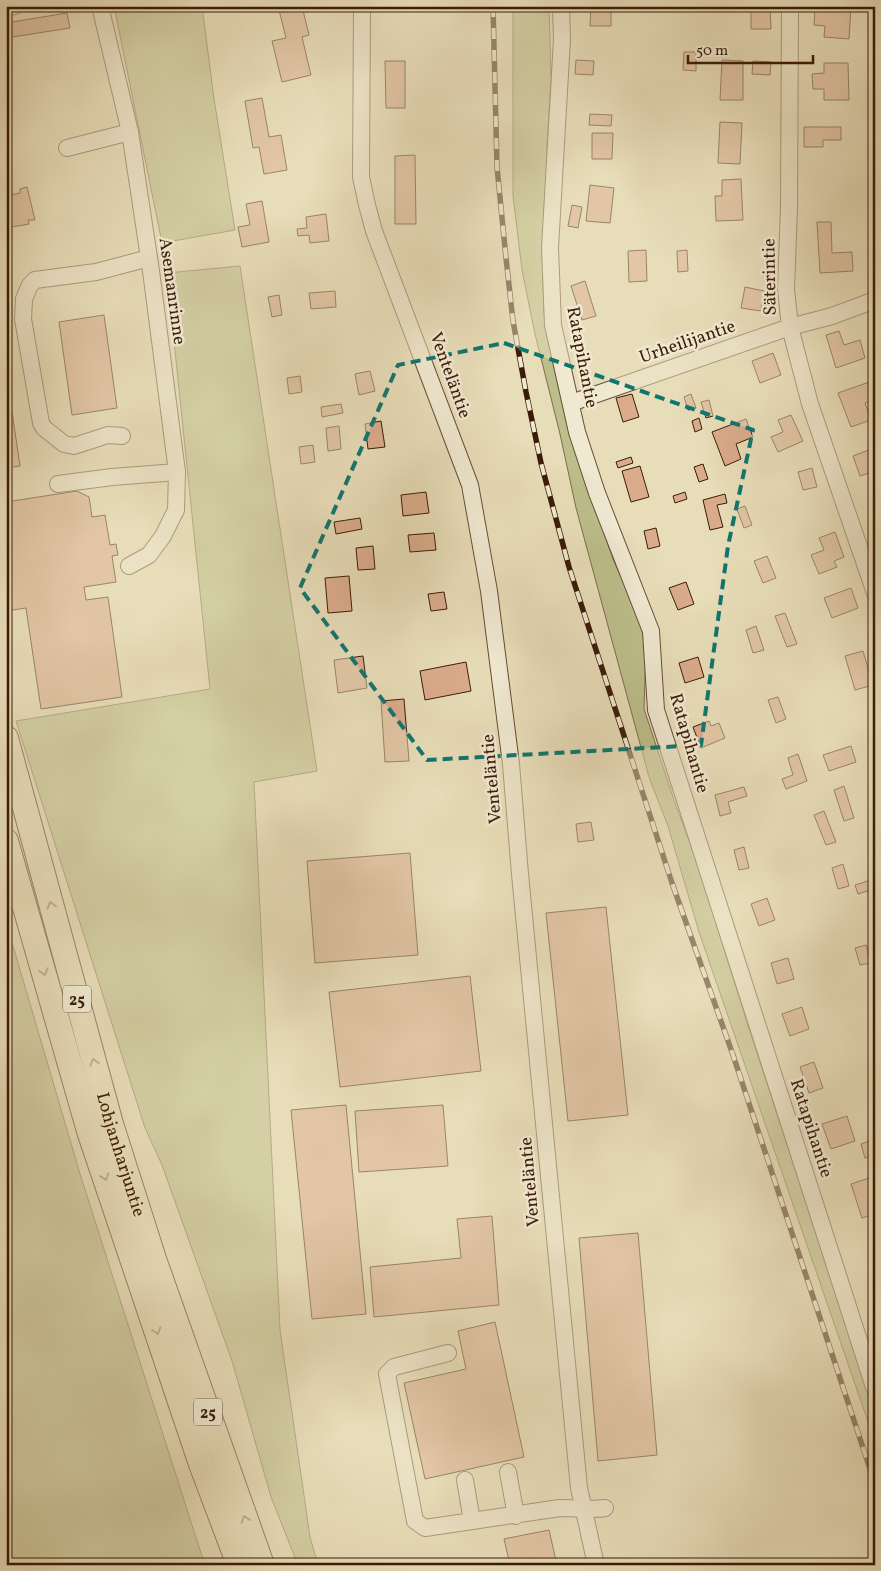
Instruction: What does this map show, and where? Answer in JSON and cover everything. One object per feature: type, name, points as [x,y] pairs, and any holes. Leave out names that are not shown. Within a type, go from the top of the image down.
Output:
[{"type":"highway","name":"Lohjanharjuntie","points":[[6,738],[111,1124],[154,1259],[262,1565]]},
{"type":"highway","name":"Lohjanharjuntie","points":[[6,841],[90,1130],[201,1464],[239,1565]]},
{"type":"highway","points":[[201,1464],[208,1523],[221,1565]]},
{"type":"street","points":[[6,8],[15,6]]},
{"type":"street","name":"Asemanrinne","points":[[100,6],[130,132],[149,258],[177,472],[176,510],[163,536],[149,555],[129,566]]},
{"type":"street","name":"Venteläntie","points":[[362,6],[361,177],[366,205],[374,231],[470,485],[494,622],[511,764],[578,1488],[596,1565]]},
{"type":"street","name":"Ratapihantie","points":[[561,6],[562,39],[550,248],[553,326],[570,403],[577,432],[598,492],[651,631],[656,710],[874,1387]]},
{"type":"street","name":"Säterintie","points":[[790,6],[789,208],[786,289],[790,327],[810,404],[875,593]]},
{"type":"street","points":[[67,148],[130,132]]},
{"type":"street","points":[[122,436],[108,435],[74,446],[64,444],[44,428],[41,423],[24,318],[24,299],[30,285],[35,280],[96,272],[149,258]]},
{"type":"street","name":"Urheilijantie","points":[[570,403],[790,327],[832,316],[875,300]]},
{"type":"street","points":[[58,484],[112,477],[177,472]]},
{"type":"street","points":[[448,1354],[394,1367],[387,1374],[415,1520],[425,1528],[560,1508],[606,1508]]},
{"type":"street","points":[[508,1472],[516,1516]]},
{"type":"street","points":[[465,1480],[472,1521]]},
{"type":"highlighted area","points":[[504,343],[753,430],[728,546],[701,745],[427,760],[300,588],[398,365]]},
{"type":"green space","points":[[114,6],[202,6],[214,99],[235,230],[162,243]]},
{"type":"green space","points":[[513,6],[549,6],[551,79],[547,143],[547,187],[542,250],[544,312],[547,337],[578,458],[613,559],[640,621],[646,648],[644,709],[676,806],[694,853],[751,1035],[868,1391],[875,1400],[875,1442],[699,932],[668,826],[649,777],[576,508],[522,270],[513,196]]},
{"type":"green space","points":[[240,266],[317,771],[254,782],[280,1330],[310,1537],[318,1565],[298,1565],[271,1497],[232,1361],[162,1165],[145,1128],[16,721],[210,689],[167,273]]},
{"type":"green space","points":[[6,922],[80,1174],[205,1565],[6,1565]]},
{"type":"building","points":[[278,6],[302,6],[309,35],[302,37],[311,75],[282,82],[272,41],[286,38]]},
{"type":"building","points":[[591,6],[611,6],[611,26],[590,26]]},
{"type":"building","points":[[751,6],[770,6],[771,29],[751,29]]},
{"type":"building","points":[[827,6],[851,6],[849,39],[824,37],[825,26],[814,25],[815,10],[827,11]]},
{"type":"building","points":[[67,13],[70,28],[6,38],[6,23]]},
{"type":"building","points":[[684,52],[696,52],[696,71],[683,70]]},
{"type":"building","points":[[576,60],[594,61],[593,75],[575,74]]},
{"type":"building","points":[[722,60],[743,61],[743,100],[720,100]]},
{"type":"building","points":[[385,61],[405,61],[405,108],[386,108]]},
{"type":"building","points":[[753,61],[771,62],[770,75],[752,74]]},
{"type":"building","points":[[824,63],[848,63],[849,100],[824,100],[824,89],[813,89],[812,74],[824,73]]},
{"type":"building","points":[[262,98],[269,137],[281,135],[287,170],[264,174],[259,147],[253,148],[245,101]]},
{"type":"building","points":[[590,114],[612,115],[611,126],[589,125]]},
{"type":"building","points":[[720,122],[742,123],[740,164],[718,163]]},
{"type":"building","points":[[804,127],[841,127],[841,140],[823,140],[823,147],[804,147]]},
{"type":"building","points":[[592,133],[613,133],[612,159],[592,159]]},
{"type":"building","points":[[415,155],[416,224],[395,224],[395,156]]},
{"type":"building","points":[[741,179],[743,220],[716,221],[715,196],[722,196],[722,180]]},
{"type":"building","points":[[590,185],[614,188],[610,223],[586,221]]},
{"type":"building","points":[[27,187],[35,220],[28,220],[29,224],[6,228],[6,196],[20,193],[20,189]]},
{"type":"building","points":[[262,201],[269,242],[242,247],[238,227],[250,225],[246,204]]},
{"type":"building","points":[[572,205],[582,207],[578,228],[568,226]]},
{"type":"building","points":[[326,214],[329,241],[310,243],[309,235],[298,236],[297,229],[307,228],[306,217]]},
{"type":"building","points":[[817,222],[831,222],[832,253],[852,252],[853,271],[820,273]]},
{"type":"building","points":[[646,250],[647,281],[629,282],[628,251]]},
{"type":"building","points":[[687,250],[688,271],[678,272],[677,251]]},
{"type":"building","points":[[585,281],[596,316],[582,320],[571,286]]},
{"type":"building","points":[[745,287],[764,291],[761,311],[741,308]]},
{"type":"building","points":[[335,291],[336,307],[311,309],[309,293]]},
{"type":"building","points":[[279,295],[282,315],[272,317],[268,297]]},
{"type":"building","points":[[104,315],[117,408],[72,415],[59,322]]},
{"type":"building","points":[[839,331],[844,345],[860,340],[865,358],[836,368],[826,335]]},
{"type":"building","points":[[773,353],[781,375],[760,383],[752,361]]},
{"type":"building","points":[[370,371],[375,391],[359,395],[355,374]]},
{"type":"building","points":[[300,376],[302,392],[289,394],[287,378]]},
{"type":"building","points":[[875,380],[875,400],[865,403],[871,420],[851,427],[838,393]]},
{"type":"building","points":[[632,394],[639,417],[623,422],[616,398]]},
{"type":"building","points":[[691,394],[696,408],[688,410],[684,397]]},
{"type":"building","points":[[10,398],[20,466],[6,468],[6,399]]},
{"type":"building","points":[[709,400],[713,416],[706,418],[701,402]]},
{"type":"building","points":[[341,404],[343,413],[322,417],[321,407]]},
{"type":"building","points":[[791,415],[803,441],[778,452],[771,437],[783,432],[778,420]]},
{"type":"building","points":[[699,418],[702,429],[695,432],[692,421]]},
{"type":"building","points":[[746,419],[753,437],[736,444],[741,459],[725,466],[712,432]]},
{"type":"building","points":[[381,421],[385,447],[368,449],[365,424]]},
{"type":"building","points":[[339,426],[341,449],[328,451],[326,428]]},
{"type":"building","points":[[313,445],[315,462],[301,464],[299,447]]},
{"type":"building","points":[[871,449],[875,459],[875,471],[860,476],[853,456]]},
{"type":"building","points":[[631,457],[633,463],[618,468],[616,462]]},
{"type":"building","points":[[703,464],[708,479],[699,482],[694,467]]},
{"type":"building","points":[[640,466],[649,497],[631,502],[622,471]]},
{"type":"building","points":[[812,468],[817,487],[803,490],[798,472]]},
{"type":"building","points":[[77,491],[89,497],[92,517],[105,515],[110,545],[116,544],[118,555],[112,556],[116,582],[84,587],[86,600],[108,597],[122,697],[41,709],[26,608],[6,611],[6,502]]},
{"type":"building","points":[[426,492],[429,513],[403,516],[401,495]]},
{"type":"building","points":[[685,492],[687,499],[675,503],[673,496]]},
{"type":"building","points":[[725,494],[727,503],[717,505],[723,527],[710,530],[703,500]]},
{"type":"building","points":[[745,506],[752,525],[744,528],[737,509]]},
{"type":"building","points":[[360,518],[362,529],[336,534],[334,522]]},
{"type":"building","points":[[656,528],[660,546],[648,549],[644,531]]},
{"type":"building","points":[[835,532],[844,557],[834,561],[837,567],[819,574],[811,555],[824,550],[819,538]]},
{"type":"building","points":[[434,533],[436,550],[410,552],[408,535]]},
{"type":"building","points":[[373,546],[375,569],[358,570],[356,548]]},
{"type":"building","points":[[767,556],[776,578],[763,583],[754,561]]},
{"type":"building","points":[[349,576],[352,611],[328,613],[325,578]]},
{"type":"building","points":[[686,582],[694,604],[678,610],[669,588]]},
{"type":"building","points":[[851,588],[858,608],[832,618],[824,598]]},
{"type":"building","points":[[444,592],[447,609],[431,611],[428,594]]},
{"type":"building","points":[[785,613],[797,644],[787,647],[775,616]]},
{"type":"building","points":[[756,626],[764,650],[753,653],[746,630]]},
{"type":"building","points":[[863,651],[873,685],[855,690],[845,656]]},
{"type":"building","points":[[363,656],[367,688],[338,693],[334,660]]},
{"type":"building","points":[[698,657],[704,677],[685,683],[679,663]]},
{"type":"building","points":[[466,662],[471,691],[425,700],[420,671]]},
{"type":"building","points":[[778,697],[786,719],[776,723],[768,700]]},
{"type":"building","points":[[404,699],[409,761],[385,762],[381,701]]},
{"type":"building","points":[[875,715],[875,731],[870,717]]},
{"type":"building","points":[[709,721],[711,726],[719,723],[725,738],[701,748],[693,727]]},
{"type":"building","points":[[851,746],[856,762],[829,771],[823,755]]},
{"type":"building","points":[[798,754],[807,781],[786,789],[782,779],[793,775],[788,758]]},
{"type":"building","points":[[844,786],[854,818],[844,821],[834,790]]},
{"type":"building","points":[[744,787],[747,796],[728,802],[731,813],[720,816],[715,795]]},
{"type":"building","points":[[824,811],[836,842],[826,845],[814,815]]},
{"type":"building","points":[[591,822],[594,840],[578,842],[576,824]]},
{"type":"building","points":[[744,847],[749,868],[739,870],[734,850]]},
{"type":"building","points":[[410,853],[418,955],[315,963],[307,861]]},
{"type":"building","points":[[843,864],[849,886],[838,889],[832,868]]},
{"type":"building","points":[[871,880],[874,889],[858,894],[855,885]]},
{"type":"building","points":[[767,898],[775,920],[759,926],[751,904]]},
{"type":"building","points":[[606,907],[628,1115],[568,1121],[546,913]]},
{"type":"building","points":[[866,945],[871,963],[860,965],[855,948]]},
{"type":"building","points":[[788,958],[794,979],[777,984],[771,963]]},
{"type":"building","points":[[470,976],[481,1071],[340,1087],[329,992]]},
{"type":"building","points":[[802,1007],[809,1029],[790,1036],[782,1014]]},
{"type":"building","points":[[814,1062],[823,1088],[809,1093],[800,1067]]},
{"type":"building","points":[[346,1105],[366,1314],[312,1319],[291,1110]]},
{"type":"building","points":[[443,1105],[448,1166],[359,1172],[355,1111]]},
{"type":"building","points":[[847,1116],[855,1141],[831,1149],[822,1124]]},
{"type":"building","points":[[875,1139],[875,1155],[865,1158],[861,1144]]},
{"type":"building","points":[[875,1176],[875,1214],[862,1218],[851,1184]]},
{"type":"building","points":[[492,1216],[499,1305],[374,1317],[370,1267],[461,1258],[457,1219]]},
{"type":"building","points":[[638,1233],[657,1455],[598,1461],[579,1238]]},
{"type":"building","points":[[875,1241],[875,1260],[870,1243]]},
{"type":"building","points":[[495,1322],[524,1457],[425,1479],[404,1383],[466,1369],[458,1331]]},
{"type":"building","points":[[549,1530],[557,1565],[510,1565],[504,1539]]},
{"type":"railway","points":[[493,6],[497,167],[506,258],[513,321],[541,463],[569,567],[672,883],[733,1055],[875,1484]]}]
